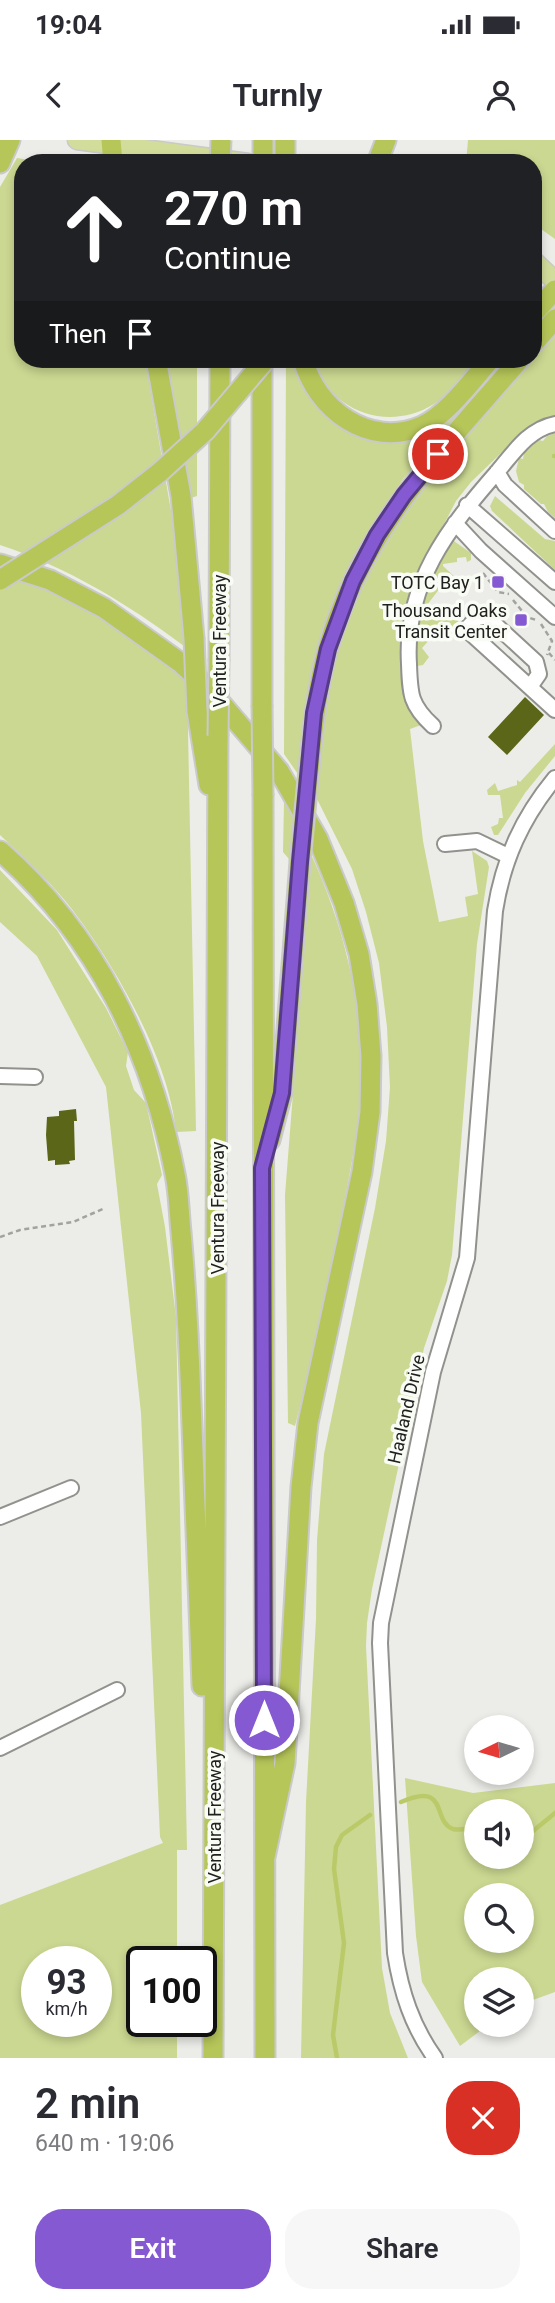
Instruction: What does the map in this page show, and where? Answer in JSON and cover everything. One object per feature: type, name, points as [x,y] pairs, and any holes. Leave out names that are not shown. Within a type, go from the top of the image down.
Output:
[{"type":"highway","points":[[0,163],[10,140]]},
{"type":"highway","points":[[542,304],[555,290]]},
{"type":"highway","points":[[542,333],[555,318]]},
{"type":"highway","points":[[158,368],[182,507],[194,638],[197,711],[219,845]]},
{"type":"highway","name":"Ventura Freeway","points":[[213,1946],[220,368]]},
{"type":"highway","points":[[0,580],[118,505],[160,472],[205,431],[257,368]]},
{"type":"highway","points":[[264,368],[262,1168],[265,2058]]},
{"type":"highway","points":[[305,368],[316,391],[341,417],[363,428],[404,432],[424,425],[482,368]]},
{"type":"highway","points":[[262,1168],[282,1093],[309,769],[320,678],[338,615],[377,535],[404,495],[512,368]]},
{"type":"highway","points":[[0,564],[50,580],[104,608],[181,663],[208,688],[279,771],[299,805],[318,839],[344,903],[359,954],[367,1004],[371,1056],[370,1112],[362,1172],[308,1423],[301,1487],[285,1763],[265,1857]]},
{"type":"highway","points":[[0,850],[20,868],[65,920],[96,962],[122,1009],[145,1062],[162,1116],[176,1177],[187,1300],[212,1946]]},
{"type":"highway","name":"Ventura Freeway","points":[[213,2037],[213,2058]]},
{"type":"main road","points":[[77,140],[111,149],[160,154]]},
{"type":"main road","points":[[542,269],[555,281]]},
{"type":"street","points":[[433,726],[416,710],[412,701],[407,642],[412,605],[426,570],[467,505],[531,436],[539,429],[555,424]]},
{"type":"street","points":[[497,472],[505,485],[555,531]]},
{"type":"street","points":[[467,505],[555,582]]},
{"type":"street","points":[[456,523],[481,551],[555,617]]},
{"type":"street","points":[[530,687],[538,674],[536,662],[497,626],[483,616],[478,617],[466,629],[555,710]]},
{"type":"street","name":"Haaland Drive","points":[[435,2058],[424,2043],[409,2010],[399,1978],[381,1623],[433,1372],[467,1258],[499,885],[508,856],[527,814],[555,778]]},
{"type":"street","points":[[446,844],[477,841],[508,856]]},
{"type":"street","points":[[0,1076],[35,1077]]},
{"type":"street","points":[[0,1517],[71,1488]]},
{"type":"street","points":[[0,1748],[117,1690]]},
{"type":"path","points":[[478,566],[498,592],[509,594],[527,617],[538,621],[552,641]]},
{"type":"path","points":[[549,653],[555,660]]},
{"type":"path","points":[[0,1237],[20,1230],[73,1222],[105,1208]]},
{"type":"green space","points":[[468,140],[555,140],[555,239],[542,230],[542,154],[467,154]]},
{"type":"green space","points":[[14,163],[14,368],[147,368],[177,546],[184,646],[96,588],[49,564],[0,545],[0,187]]},
{"type":"green space","points":[[555,336],[555,418],[526,429],[471,482],[456,501],[418,574],[402,623],[401,647],[406,699],[411,714],[421,725],[410,729],[423,841],[439,922],[468,916],[465,897],[478,894],[472,851],[487,861],[489,867],[477,944],[452,1255],[447,1281],[424,1348],[367,1623],[382,1968],[390,2013],[408,2058],[301,2058],[306,1802],[316,1619],[317,1540],[324,1454],[375,1208],[386,1141],[390,1087],[387,1027],[379,963],[366,912],[352,869],[316,797],[324,716],[334,659],[352,603],[397,516],[525,368],[542,368],[542,350]]},
{"type":"green space","points":[[166,368],[197,368],[197,496],[188,499]]},
{"type":"green space","points":[[286,368],[302,368],[313,396],[400,436],[494,368],[500,368],[403,479],[369,533],[344,583],[300,777],[284,754]]},
{"type":"green space","points":[[317,368],[472,368],[441,400],[416,413],[398,417],[362,412],[346,404],[332,392]]},
{"type":"green space","points":[[555,433],[555,518],[544,504],[524,489],[516,471],[519,458],[523,459],[524,453],[539,440],[543,441]]},
{"type":"green space","points":[[495,496],[545,539],[555,541],[555,570],[492,511],[490,506]]},
{"type":"green space","points":[[451,539],[471,553],[471,560],[467,562],[466,557],[457,558],[457,562],[443,564],[457,579],[450,575],[424,609],[437,621],[447,611],[459,625],[451,628],[445,623],[422,648],[429,657],[423,665],[417,666],[413,663],[413,630],[431,575]]},
{"type":"green space","points":[[0,573],[46,589],[84,607],[138,642],[187,681],[196,1131],[176,1132],[171,1103],[151,1042],[120,981],[85,926],[35,868],[0,835]]},
{"type":"green space","points":[[555,744],[555,756],[525,793],[498,835],[494,835],[491,827],[498,824],[499,818],[503,818],[500,795],[488,795],[487,790],[495,783],[498,791],[517,785],[517,780],[520,782]]},
{"type":"green space","points":[[284,802],[319,872],[344,946],[359,1023],[361,1063],[360,1102],[349,1179],[295,1426],[288,1423],[285,1195],[311,864],[295,849],[294,865],[283,852]]},
{"type":"green space","points":[[0,870],[57,930],[106,1008],[128,1052],[126,1066],[134,1090],[146,1103],[162,1175],[157,1184],[176,1317],[187,1850],[177,1850],[177,1946],[126,1946],[126,2037],[177,2037],[177,2058],[0,2058],[0,1905],[163,1843],[160,1837],[141,1413],[106,1087],[37,956],[0,922]]},
{"type":"green space","points":[[405,1778],[473,1793],[555,1783],[555,1992],[534,2000],[534,1967],[464,1967],[464,2037],[472,2037],[460,2046],[422,1982],[416,1936]]},
{"type":"building","points":[[525,697],[544,715],[507,755],[488,737]]},
{"type":"building","points":[[76,1109],[75,1160],[69,1161],[70,1164],[55,1165],[55,1160],[48,1161],[47,1117],[59,1116],[59,1111]]},
{"type":"waterway","points":[[401,1802],[427,1796],[437,1805],[446,1825],[453,1829],[464,1830]]},
{"type":"waterway","points":[[534,1830],[555,1813]]},
{"type":"waterway","points":[[337,2058],[333,2035],[344,1943],[334,1869],[336,1847],[342,1835],[370,1815]]},
{"type":"place","name":"TOTC Bay 1","points":[[498,582]]},
{"type":"place","name":"Thousand Oaks Transit Center","points":[[521,620]]},
{"type":"route","points":[[264,1720],[262,1168],[282,1093],[314,713],[320,678],[338,615],[353,581],[377,535],[404,495],[438,454]]}]
